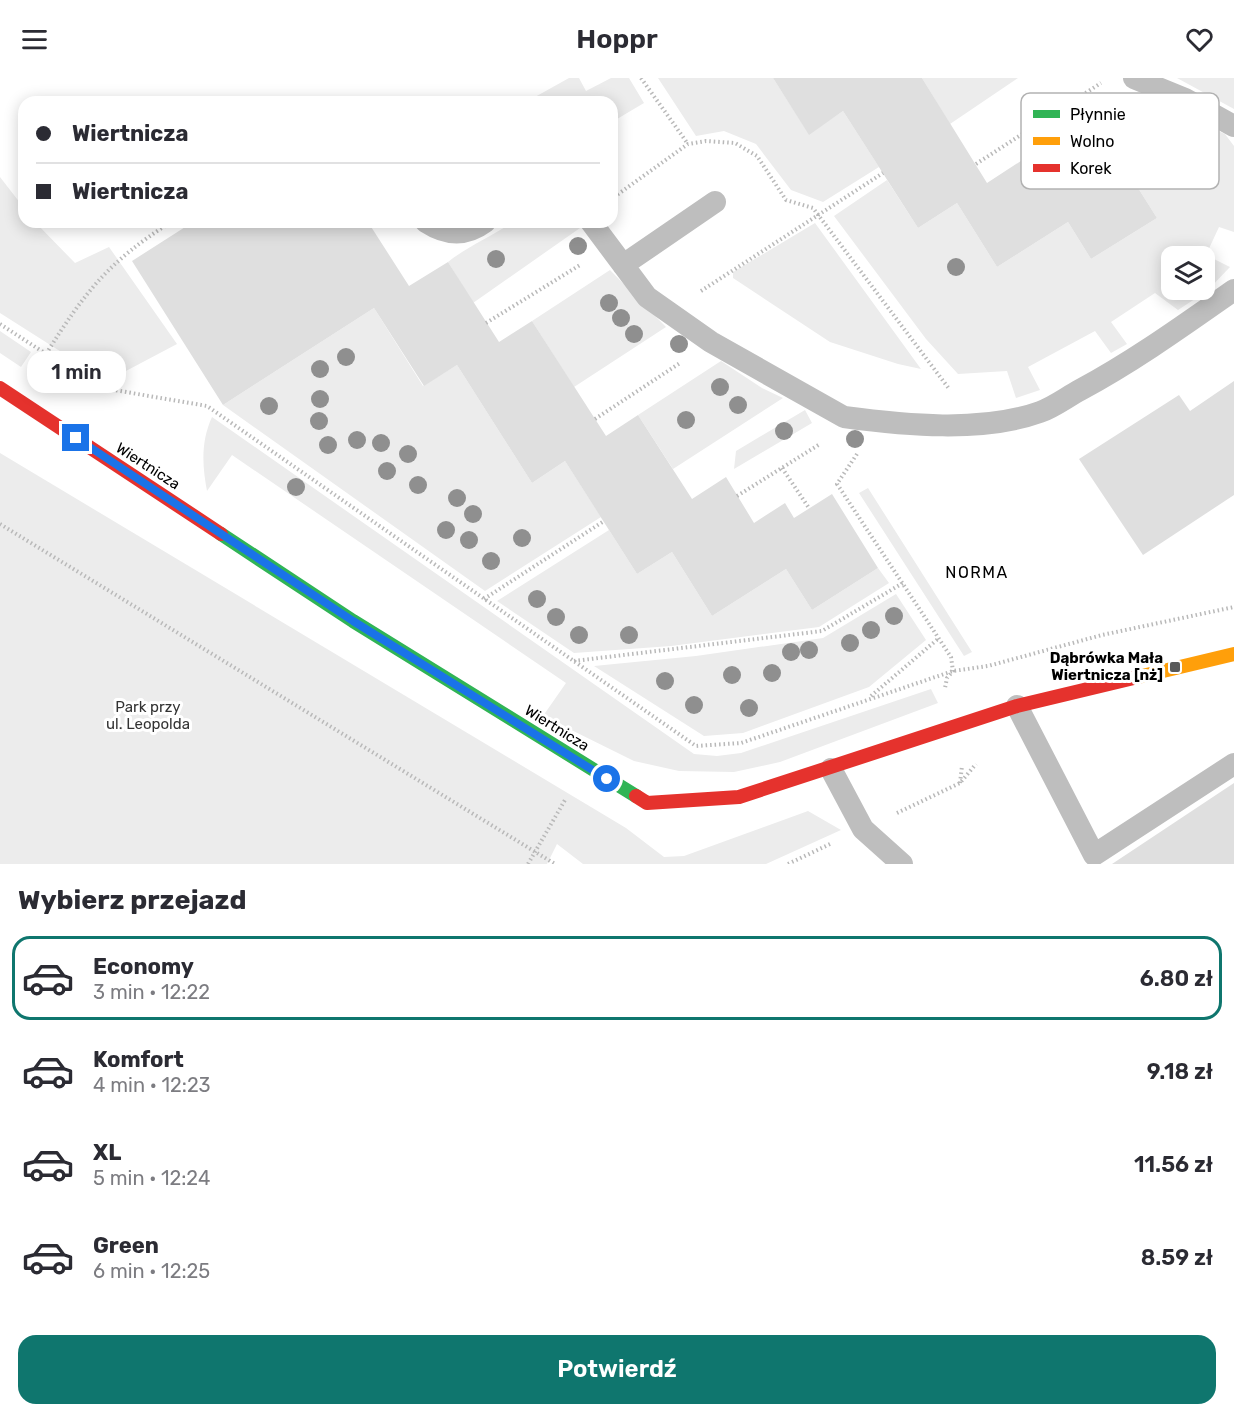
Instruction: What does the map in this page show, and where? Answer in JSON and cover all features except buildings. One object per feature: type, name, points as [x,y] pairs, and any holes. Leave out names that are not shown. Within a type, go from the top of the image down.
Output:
[{"type":"street","name":"Wiertnicza","points":[[0,388],[353,621],[646,803],[739,797],[831,769],[1017,706],[1234,654]]},
{"type":"lane","points":[[1134,78],[1170,93]]},
{"type":"lane","points":[[1219,118],[1234,126]]},
{"type":"lane","points":[[622,265],[715,202]]},
{"type":"lane","points":[[436,228],[441,231],[459,233],[477,228]]},
{"type":"lane","points":[[595,228],[647,297],[668,313],[711,342],[844,417],[859,419],[974,425],[1040,412],[1119,369],[1234,290]]},
{"type":"lane","points":[[1017,706],[1094,855],[1234,764]]},
{"type":"lane","points":[[831,769],[863,829],[902,864]]},
{"type":"path","points":[[641,78],[688,144]]},
{"type":"path","points":[[1087,93],[1109,78]]},
{"type":"path","points":[[976,164],[1021,137]]},
{"type":"path","points":[[618,195],[688,144],[706,141],[735,143],[757,156],[786,200],[813,208],[928,358],[974,425]]},
{"type":"path","points":[[668,313],[883,173]]},
{"type":"path","points":[[46,354],[96,280],[134,246],[162,228]]},
{"type":"path","points":[[486,323],[608,247]]},
{"type":"path","points":[[0,324],[97,387],[207,406],[696,746],[741,743],[953,671],[988,666],[1102,635],[1234,607]]},
{"type":"path","points":[[595,419],[711,342]]},
{"type":"path","points":[[737,496],[859,419]]},
{"type":"path","points":[[893,422],[861,449],[837,484],[951,657],[953,671]]},
{"type":"path","points":[[782,468],[809,508]]},
{"type":"path","points":[[484,599],[604,521]]},
{"type":"path","points":[[0,524],[555,864]]},
{"type":"path","points":[[573,661],[822,632],[903,583]]},
{"type":"path","points":[[868,698],[939,638]]},
{"type":"path","points":[[528,864],[557,810],[588,766]]},
{"type":"green space","points":[[569,78],[579,78],[586,91],[611,78],[629,78],[644,103],[618,118],[618,96],[537,96]]},
{"type":"green space","points":[[658,78],[773,78],[809,134],[843,111],[879,167],[823,202],[791,190],[756,144],[724,131],[696,136]]},
{"type":"green space","points":[[922,78],[1018,78],[950,124]]},
{"type":"green space","points":[[1177,78],[1234,78],[1234,109],[1219,101],[1219,93],[1205,93]]},
{"type":"green space","points":[[1219,131],[1225,134],[1234,146],[1234,232],[1219,227],[1210,246],[1161,246],[1161,297],[1155,293],[1111,322],[1127,344],[1111,353],[1095,331],[1028,367],[1040,390],[1016,398],[1007,371],[958,374],[926,339],[834,216],[887,180],[918,228],[957,203],[997,267],[1068,222],[1091,259],[1157,218],[1139,189],[1219,189]]},
{"type":"green space","points":[[0,177],[18,200],[18,228],[41,228],[75,263],[109,247],[177,344],[107,381],[0,313]]},
{"type":"green space","points":[[815,223],[921,369],[830,342],[733,278],[733,272]]},
{"type":"green space","points":[[503,228],[580,228],[473,303],[448,262]]},
{"type":"green space","points":[[1215,260],[1230,267],[1215,283]]},
{"type":"green space","points":[[610,270],[666,327],[574,387],[532,321]]},
{"type":"green space","points":[[1164,300],[1193,300],[1178,310]]},
{"type":"green space","points":[[374,308],[423,386],[457,365],[532,483],[565,461],[601,517],[485,591],[223,405]]},
{"type":"green space","points":[[0,331],[31,352],[21,367],[0,353]]},
{"type":"green space","points":[[721,361],[762,388],[783,398],[673,469],[638,415]]},
{"type":"green space","points":[[805,410],[812,423],[734,469],[736,451]]},
{"type":"green space","points":[[212,417],[694,754],[717,756],[741,753],[931,689],[938,703],[780,762],[734,772],[679,771],[634,761],[543,716],[566,683],[232,455],[207,491],[204,453],[208,426]]},
{"type":"green space","name":"Park przy ul. Leopolda","points":[[0,453],[626,828],[664,857],[684,856],[808,811],[841,830],[766,864],[583,864],[557,844],[547,864],[0,864]]},
{"type":"green space","points":[[868,488],[972,652],[964,656],[859,493]]},
{"type":"green space","points":[[609,530],[637,574],[672,552],[712,616],[786,569],[812,610],[878,568],[889,583],[819,627],[671,646],[574,653],[497,601]]},
{"type":"green space","points":[[896,594],[926,640],[869,687],[743,733],[704,736],[594,666],[696,656],[823,638]]},
{"type":"traffic: fast","points":[[221,534],[353,621],[636,796]]},
{"type":"traffic: slow","points":[[1138,677],[1234,654]]},
{"type":"traffic: jam","points":[[0,388],[221,534]]},
{"type":"traffic: jam","points":[[636,796],[647,803],[739,797],[1017,706],[1138,677]]},
{"type":"place","name":"Dąbrówka Mała Wiertnicza [nż]","points":[[1175,667]]},
{"type":"district","name":"NORMA","points":[[977,572]]},
{"type":"route","points":[[76,438],[353,621],[607,779]]}]
